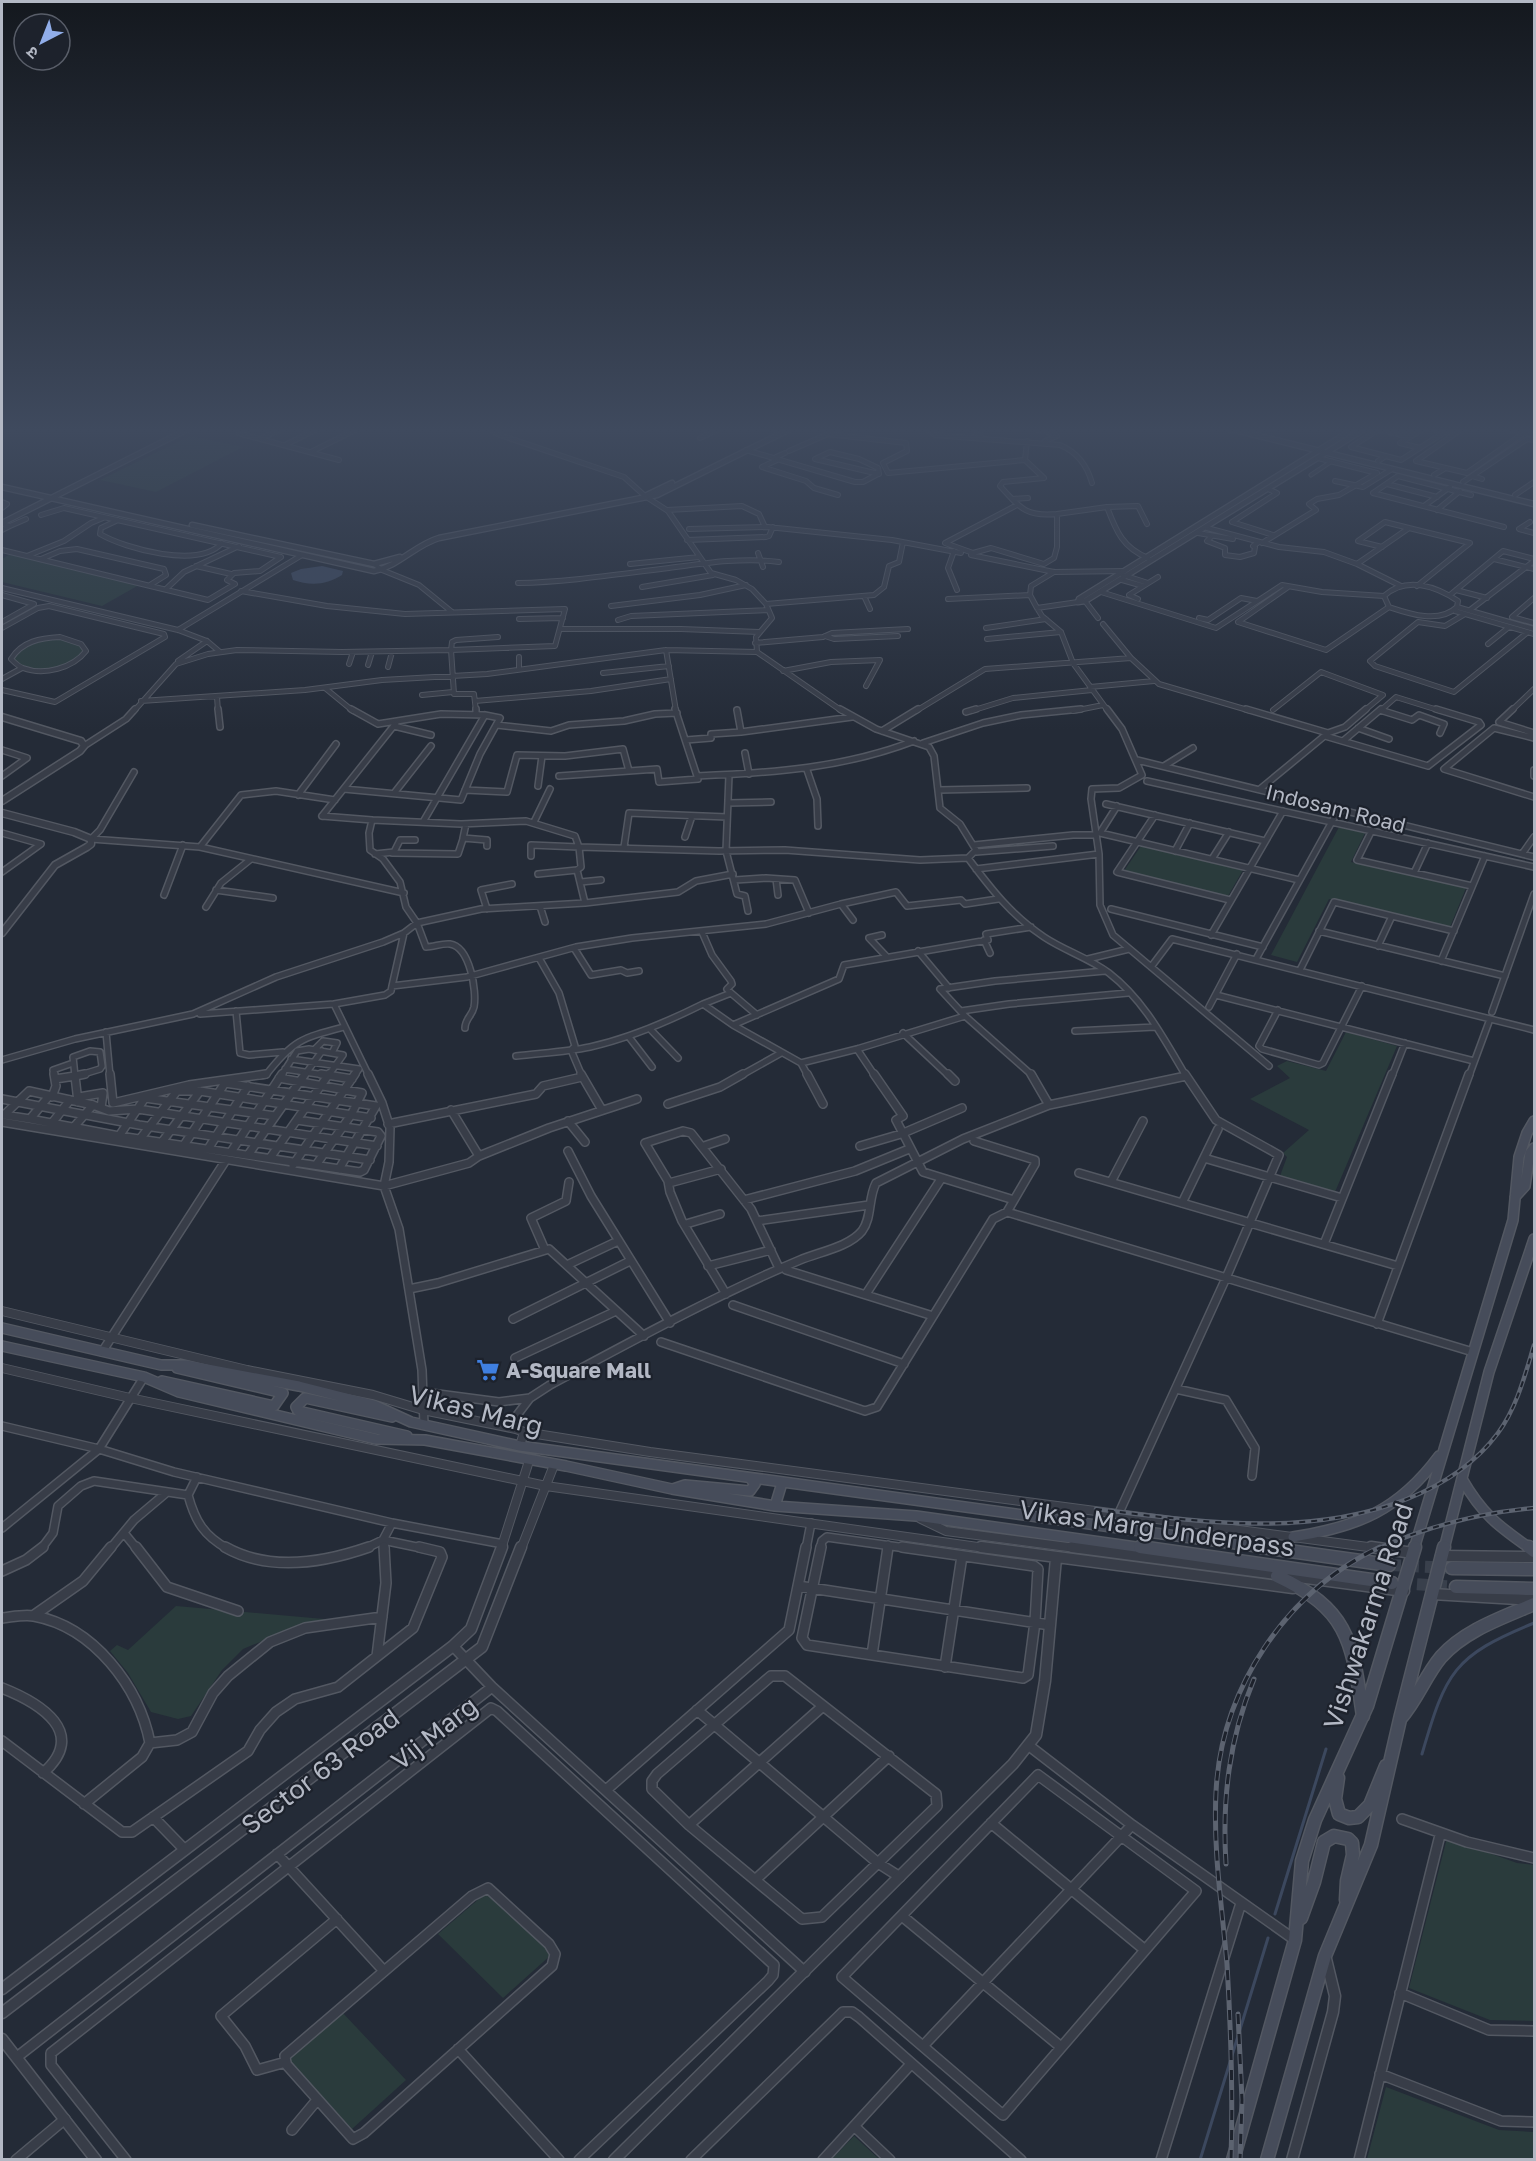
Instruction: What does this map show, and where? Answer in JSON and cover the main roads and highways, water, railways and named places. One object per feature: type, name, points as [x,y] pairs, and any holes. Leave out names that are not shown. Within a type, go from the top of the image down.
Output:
[{"type":"main road","name":"Vishwakarma Road","points":[[1233,2160],[1295,1940],[1302,1861],[1315,1820],[1363,1716],[1404,1591],[1413,1553],[1513,1220],[1516,1165],[1521,1145],[1534,1121]]},
{"type":"main road","points":[[1515,1197],[1525,1186],[1530,1153],[1534,1148]]},
{"type":"main road","points":[[1267,2160],[1325,1956],[1371,1845],[1441,1556],[1490,1372],[1534,1239]]},
{"type":"main road","name":"Vikas Marg","points":[[2,1328],[161,1365],[186,1365],[298,1386],[374,1405],[411,1422],[520,1446],[946,1504]]},
{"type":"main road","name":"Vikas Marg","points":[[2,1346],[144,1377],[179,1392],[322,1428],[376,1439],[425,1440],[672,1489],[775,1506],[916,1516]]},
{"type":"main road","points":[[144,1377],[274,1406],[283,1393],[161,1365]]},
{"type":"main road","points":[[411,1422],[305,1398],[296,1407],[298,1411],[425,1440]]},
{"type":"main road","points":[[1293,1537],[1328,1533],[1372,1518],[1400,1500],[1417,1484],[1444,1449]]},
{"type":"main road","points":[[672,1489],[685,1485],[750,1491],[755,1484],[750,1478]]},
{"type":"main road","points":[[1462,1479],[1477,1505],[1499,1527],[1534,1551]]},
{"type":"main road","points":[[775,1506],[782,1483]]},
{"type":"main road","name":"Vikas Marg Underpass","points":[[946,1504],[1389,1564]]},
{"type":"main road","name":"Vikas Marg Underpass","points":[[916,1516],[1392,1583]]},
{"type":"main road","points":[[1452,1568],[1534,1569]]},
{"type":"main road","points":[[1277,1576],[1319,1597],[1334,1613],[1351,1644],[1363,1716]]},
{"type":"main road","points":[[1456,1587],[1534,1589]]},
{"type":"main road","points":[[1400,1719],[1408,1711],[1423,1682],[1448,1650],[1481,1628],[1534,1602]]},
{"type":"main road","points":[[1338,1772],[1336,1806],[1339,1814],[1353,1820],[1361,1818],[1391,1758]]},
{"type":"main road","points":[[1297,1927],[1314,1882],[1320,1851],[1329,1837],[1337,1835],[1347,1839],[1354,1852],[1347,1881],[1346,1909]]},
{"type":"water","points":[[322,566],[343,571],[342,575],[330,581],[318,583],[293,580],[291,573]]},
{"type":"waterway","points":[[1422,1754],[1438,1704],[1457,1670],[1469,1657],[1486,1646],[1534,1623]]},
{"type":"waterway","points":[[1275,1914],[1326,1749]]},
{"type":"waterway","points":[[1200,2160],[1268,1938]]},
{"type":"tunnel","points":[[1389,1565],[1452,1568]]},
{"type":"tunnel","points":[[1399,1583],[1456,1587]]},
{"type":"railway","points":[[1096,1509],[1214,1522],[1292,1523],[1331,1519],[1369,1511],[1407,1499],[1457,1472],[1489,1444],[1505,1423],[1515,1402],[1534,1345]]},
{"type":"railway","points":[[1377,1549],[1454,1522],[1493,1513],[1534,1508]]},
{"type":"railway","points":[[1231,2160],[1230,2013],[1218,1878],[1215,1814],[1221,1754],[1231,1716],[1245,1681],[1265,1647],[1288,1617],[1315,1589],[1346,1566],[1380,1547]]},
{"type":"railway","points":[[1226,1864],[1225,1816],[1229,1770],[1245,1702],[1254,1679]]},
{"type":"railway","points":[[1238,2014],[1242,2100],[1240,2160]]},
{"type":"place","name":"A-Square Mall","points":[[488,1370]]}]
